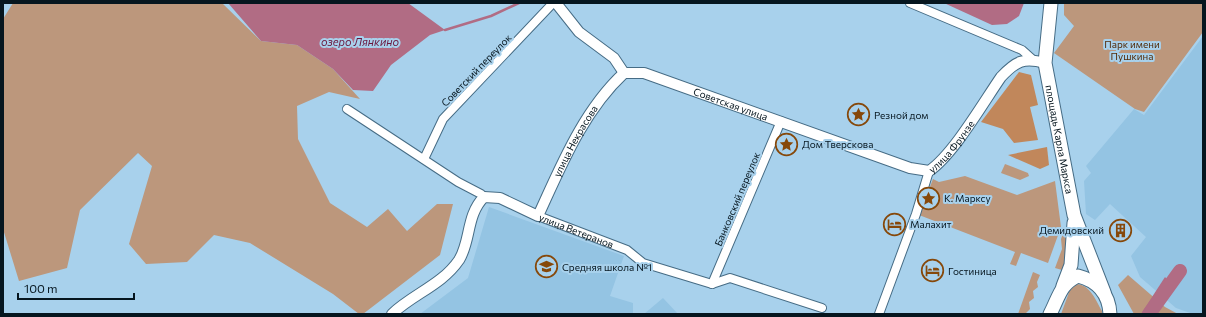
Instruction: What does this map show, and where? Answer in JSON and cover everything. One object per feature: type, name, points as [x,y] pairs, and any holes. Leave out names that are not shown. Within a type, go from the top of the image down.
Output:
[{"type":"main road","name":"площадь Карла Маркса","points":[[1051,3],[1045,63],[1074,215]]},
{"type":"main road","points":[[1052,311],[1071,265],[1074,215]]},
{"type":"main road","points":[[1074,215],[1110,305],[1110,314]]},
{"type":"main road","points":[[1062,287],[1069,280],[1078,276],[1095,283],[1104,292]]},
{"type":"street","points":[[554,3],[579,32],[614,58],[624,73]]},
{"type":"street","name":"Советский переулок","points":[[424,159],[443,119],[554,3]]},
{"type":"street","points":[[910,3],[1022,50],[1032,59],[1045,63]]},
{"type":"street","name":"улица Фрунзе","points":[[879,314],[929,172],[938,166],[949,152],[1001,77],[1015,64],[1032,59]]},
{"type":"street","name":"Советская улица","points":[[624,73],[644,73],[910,168],[929,172]]},
{"type":"street","name":"улица Некрасова","points":[[538,216],[569,150],[608,88],[624,73]]},
{"type":"street","name":"улица Ветеранов","points":[[347,109],[458,182],[484,197],[500,198],[538,216],[627,250],[643,263],[712,284]]},
{"type":"street","name":"Банковский переулок","points":[[712,284],[781,121]]},
{"type":"street","points":[[392,314],[445,277],[453,267],[460,258],[475,208],[484,197]]},
{"type":"street","points":[[712,284],[730,278],[822,308]]},
{"type":"shaded area","points":[[1203,36],[1203,314],[1193,314],[1176,308],[1140,277],[1131,256],[1146,237],[1110,204],[1095,220],[1086,214],[1084,181],[1091,173],[1086,166],[1134,109],[1144,115]]},
{"type":"shaded area","points":[[1019,72],[1031,75],[1038,105],[1030,107],[1038,140],[1014,143],[1003,129],[981,122]]},
{"type":"shaded area","points":[[1047,147],[1049,165],[1040,169],[1008,155]]},
{"type":"shaded area","name":"Средняя школа №1","points":[[489,207],[624,256],[610,296],[633,303],[633,314],[420,314],[468,278]]},
{"type":"shaded area","points":[[663,298],[678,314],[644,314]]},
{"type":"green space","points":[[13,3],[222,3],[261,41],[297,45],[333,69],[360,99],[329,92],[297,106],[298,139],[330,203],[367,227],[388,209],[407,231],[437,204],[453,204],[440,255],[363,314],[359,314],[333,294],[250,243],[214,235],[187,262],[146,264],[129,244],[152,166],[138,153],[80,210],[67,268],[19,281],[3,229],[3,19]]},
{"type":"green space","name":"Парк имени Пушкина","points":[[1064,3],[1203,3],[1203,32],[1144,112],[1135,109],[1054,53],[1074,26],[1064,15]]},
{"type":"green space","points":[[1005,164],[1028,173],[1029,176],[1020,180],[1001,173]]},
{"type":"green space","points":[[965,176],[1017,195],[1055,181],[1061,227],[1048,263],[1021,253],[1016,266],[1010,264],[1015,252],[919,215],[933,179],[939,182]]},
{"type":"green space","points":[[1064,231],[1068,241],[1068,250],[1062,270],[1055,268],[1062,249],[1061,239]]},
{"type":"green space","points":[[1033,272],[1040,275],[1037,282],[1038,287],[1033,291],[1034,298],[1029,302],[1030,309],[1025,314],[1018,314]]},
{"type":"green space","points":[[1128,275],[1165,307],[1178,314],[1134,314],[1118,285]]},
{"type":"green space","points":[[1076,284],[1089,290],[1095,298],[1102,311],[1102,314],[1061,314],[1071,287]]},
{"type":"water","name":"озеро Лянкино","points":[[228,3],[408,3],[445,30],[430,35],[391,65],[373,91],[353,90],[333,69],[297,45],[261,41]]},
{"type":"water","points":[[944,3],[1024,3],[1019,16],[1007,24],[992,25]]},
{"type":"water","points":[[1165,277],[1173,286],[1154,314],[1141,314]]},
{"type":"waterway","points":[[445,30],[491,16],[519,3]]},
{"type":"waterway","points":[[1149,314],[1180,271]]},
{"type":"place","name":"Резной дом","points":[[859,115]]},
{"type":"place","name":"Дом Тверскова","points":[[786,144]]},
{"type":"place","name":"К. Марксу","points":[[928,198]]},
{"type":"place","name":"Малахит","points":[[894,224]]},
{"type":"place","name":"Демидовский","points":[[1120,230]]},
{"type":"place","name":"Средняя школа №1","points":[[546,267]]},
{"type":"place","name":"Гостиница","points":[[932,271]]}]
